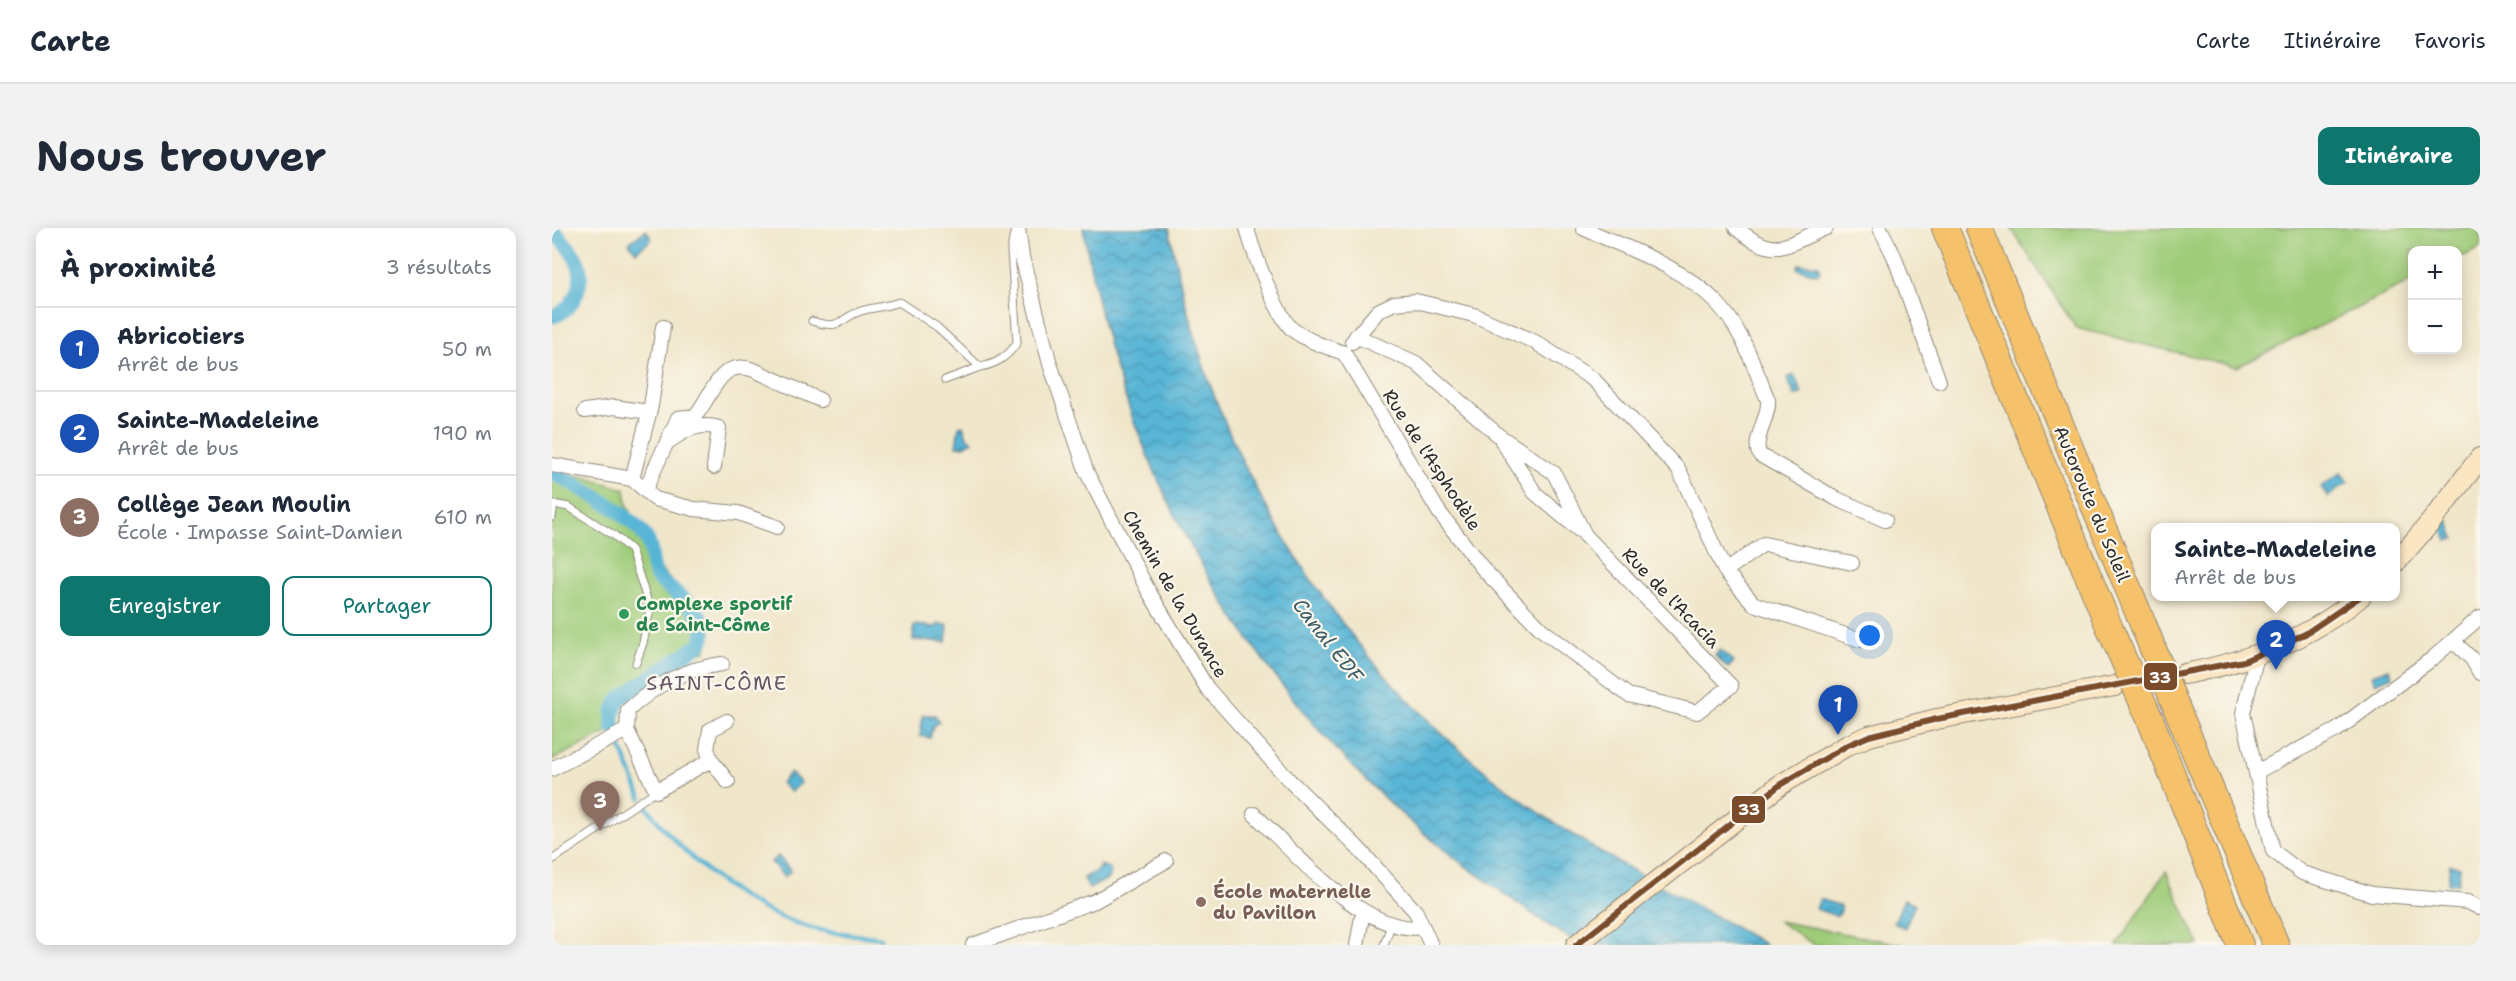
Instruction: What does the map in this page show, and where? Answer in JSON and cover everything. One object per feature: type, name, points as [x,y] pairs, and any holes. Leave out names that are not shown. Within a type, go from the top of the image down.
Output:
[{"type":"highway","name":"Autoroute du Soleil","points":[[1945,228],[2110,628],[2150,719],[2240,945]]},
{"type":"highway","name":"Autoroute du Soleil","points":[[1979,228],[2276,945]]},
{"type":"street","name":"Chemin de la Durance","points":[[1017,228],[1022,257],[1050,364],[1087,473],[1149,592],[1207,688],[1289,780],[1357,848],[1416,912],[1431,945]]},
{"type":"street","points":[[1247,228],[1251,244],[1290,328],[1307,339],[1344,353],[1378,311],[1394,303],[1416,301],[1474,315],[1535,342],[1594,380],[1679,470],[1725,571],[1754,604],[1860,640]]},
{"type":"street","points":[[1583,228],[1679,273],[1717,302],[1737,330],[1768,400],[1769,407],[1759,444],[1760,455],[1837,499],[1885,520]]},
{"type":"street","points":[[1736,228],[1757,245],[1770,248],[1785,245],[1826,228]]},
{"type":"street","points":[[1880,228],[1894,256],[1939,381]]},
{"type":"street","points":[[632,479],[649,412],[663,327]]},
{"type":"street","name":"Rue de l'Acacia","points":[[1356,336],[1416,363],[1498,435],[1554,473],[1585,535]]},
{"type":"street","name":"Rue de l'Asphodèle","points":[[1344,353],[1439,512],[1484,570],[1541,629],[1628,695],[1697,712],[1731,686]]},
{"type":"street","points":[[645,490],[678,418],[695,416],[704,406],[710,388],[732,368],[744,366],[820,400]]},
{"type":"street","points":[[585,411],[614,407],[649,412]]},
{"type":"street","points":[[667,443],[685,430],[707,424],[719,428],[714,467]]},
{"type":"street","name":"Rue de l'Acacia","points":[[1498,435],[1535,493],[1585,535],[1731,686]]},
{"type":"street","points":[[2400,557],[2480,458]]},
{"type":"street","points":[[552,465],[632,479],[655,499],[694,509],[738,513],[777,527]]},
{"type":"street","points":[[1725,571],[1764,544],[1852,563]]},
{"type":"street","points":[[2184,674],[2244,661],[2305,634],[2355,601]]},
{"type":"street","points":[[2256,772],[2337,730],[2480,617]]},
{"type":"street","points":[[2453,640],[2472,659],[2480,673]]},
{"type":"street","points":[[2257,655],[2243,713],[2273,850],[2302,873],[2372,894],[2468,902],[2480,908]]},
{"type":"street","points":[[711,760],[656,791],[627,729],[628,710],[665,681],[686,671],[722,664]]},
{"type":"street","points":[[1578,944],[1780,785],[1838,750],[1869,736],[1937,719],[2115,686]]},
{"type":"street","points":[[727,721],[710,730],[707,749],[711,760],[728,782]]},
{"type":"street","points":[[552,769],[627,729]]},
{"type":"street","points":[[1254,814],[1355,907],[1391,925],[1409,929],[1422,927]]},
{"type":"street","points":[[973,945],[1095,901],[1166,861]]},
{"type":"street","points":[[1357,945],[1363,911]]},
{"type":"lane","points":[[945,380],[995,364],[1009,354],[1017,343],[1011,250],[1017,228]]},
{"type":"lane","points":[[812,321],[825,325],[843,323],[859,312],[899,302],[937,327],[980,367]]},
{"type":"lane","points":[[552,517],[553,504],[569,507],[615,536],[631,550],[650,609],[636,663]]},
{"type":"lane","points":[[552,860],[656,791]]},
{"type":"lane","points":[[1384,945],[1391,925]]},
{"type":"green space","points":[[2011,228],[2480,228],[2480,248],[2462,257],[2462,246],[2408,246],[2408,283],[2237,367],[2076,328]]},
{"type":"green space","name":"Complexe sportif de Saint-Côme","points":[[552,472],[577,475],[625,489],[627,504],[637,524],[646,530],[656,545],[655,562],[696,613],[705,637],[706,651],[694,654],[628,697],[618,712],[617,728],[552,760]]},
{"type":"green space","points":[[2166,871],[2199,945],[2117,945]]},
{"type":"green space","points":[[1778,921],[1905,945],[1814,945]]},
{"type":"water","name":"Canal EDF","points":[[1083,228],[1169,228],[1200,356],[1215,398],[1241,457],[1270,514],[1304,570],[1342,623],[1383,673],[1428,720],[1526,803],[1614,860],[1766,945],[1586,945],[1575,941],[1485,880],[1423,832],[1365,780],[1312,722],[1263,660],[1219,594],[1181,526],[1147,455],[1120,382],[1103,325]]},
{"type":"water","points":[[646,230],[652,239],[636,252],[629,243]]},
{"type":"water","points":[[1799,264],[1819,265],[1820,272],[1816,274],[1797,268]]},
{"type":"water","points":[[1794,375],[1802,393],[1795,396],[1787,378]]},
{"type":"water","points":[[963,425],[967,437],[973,441],[964,446],[956,446],[959,426]]},
{"type":"water","points":[[2341,473],[2348,482],[2328,497],[2321,487]]},
{"type":"water","points":[[2448,520],[2455,538],[2447,541],[2441,524]]},
{"type":"water","points":[[938,624],[948,625],[946,642],[913,640],[914,625],[937,627]]},
{"type":"water","points":[[1720,650],[1734,662],[1728,668],[1715,656]]},
{"type":"water","points":[[2389,668],[2392,676],[2375,683],[2372,675]]},
{"type":"water","points":[[923,715],[935,715],[939,722],[933,726],[930,738],[920,736]]},
{"type":"water","points":[[790,772],[801,783],[791,792],[781,783]]},
{"type":"water","points":[[778,856],[791,871],[784,877],[771,862]]},
{"type":"water","points":[[1100,865],[1111,869],[1108,879],[1089,889],[1084,878],[1098,870]]},
{"type":"water","points":[[2450,865],[2460,867],[2458,884],[2448,883]]},
{"type":"water","points":[[1820,899],[1840,906],[1840,913],[1836,916],[1816,909]]},
{"type":"water","points":[[1904,899],[1915,904],[1905,928],[1894,923]]},
{"type":"waterway","points":[[552,229],[570,249],[580,271],[576,296],[566,309],[552,316]]},
{"type":"waterway","points":[[556,474],[617,510],[638,528],[649,543],[656,575],[692,607],[703,624],[704,634],[700,644],[619,699],[613,713],[613,728]]},
{"type":"waterway","points":[[619,743],[641,798]]},
{"type":"waterway","points":[[645,805],[678,844],[697,862],[738,894],[761,907],[808,927],[835,933],[881,938]]},
{"type":"transit line","name":"33","points":[[1576,945],[1780,785],[1848,745],[1869,736],[1937,719],[2244,661],[2305,634],[2354,601]]},
{"type":"place","name":"Complexe sportif de Saint-Côme","points":[[624,614]]},
{"type":"place","name":"Sainte-Madeleine","points":[[2276,670]]},
{"type":"place","name":"Abricotiers","points":[[1838,735]]},
{"type":"place","name":"Collège Jean Moulin","points":[[600,831]]},
{"type":"place","name":"École maternelle du Pavillon","points":[[1201,902]]},
{"type":"district","name":"SAINT-CÔME","points":[[717,683]]}]
